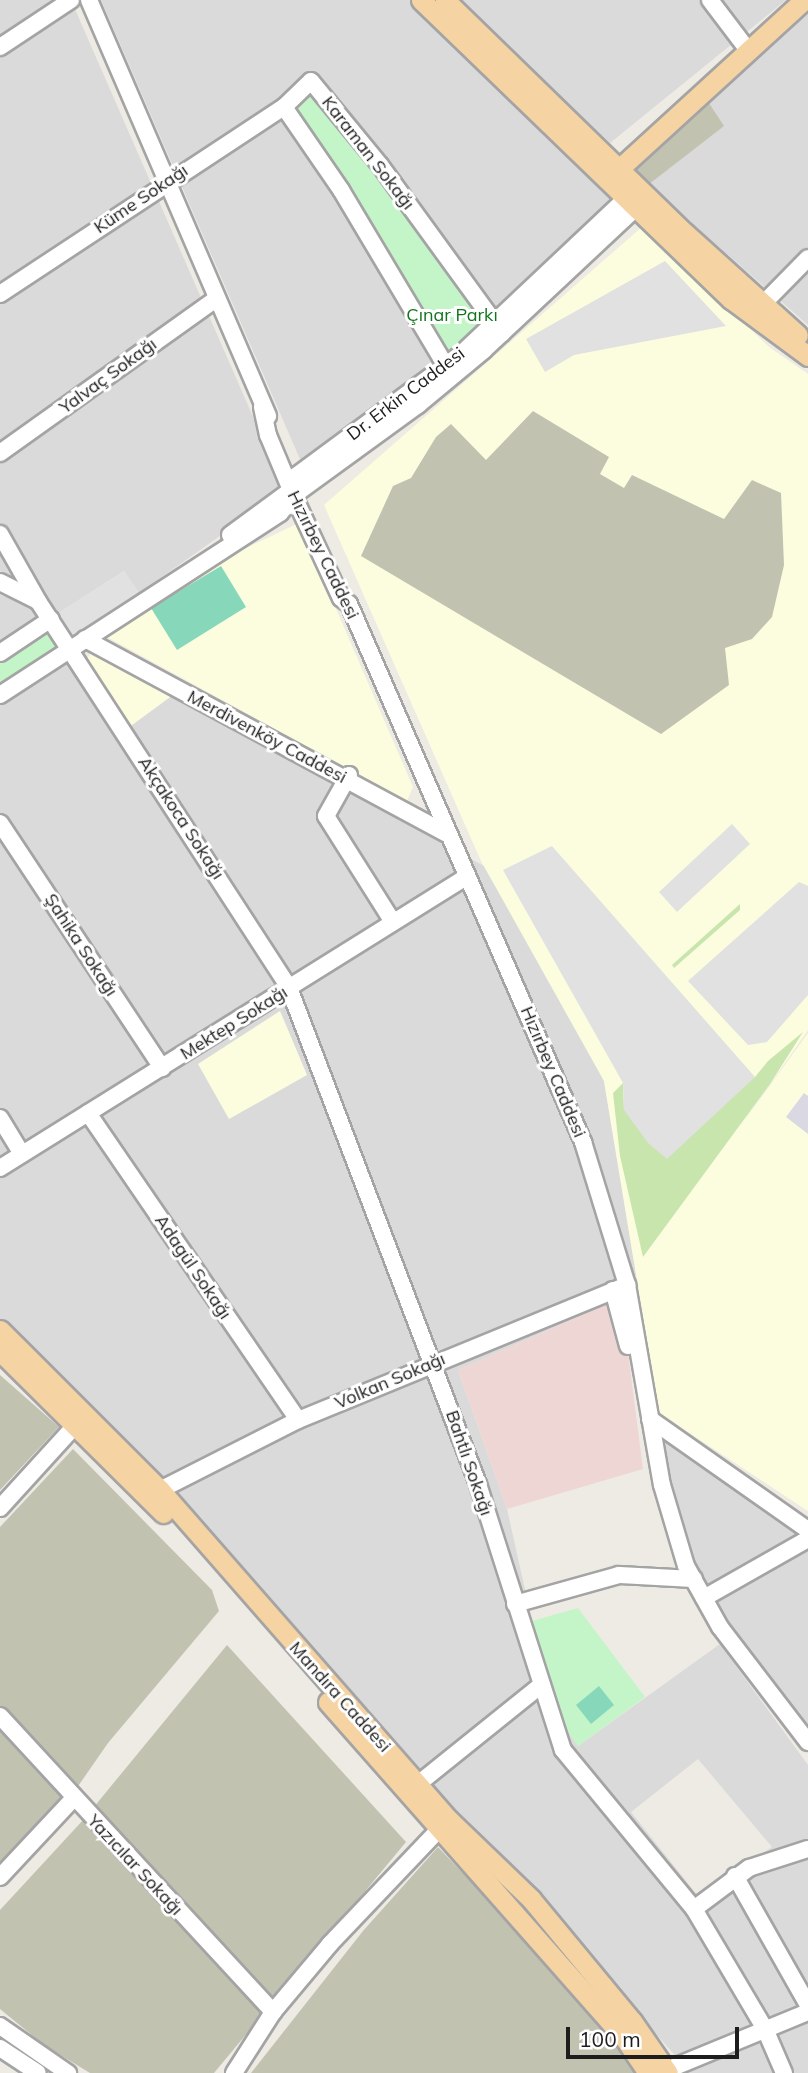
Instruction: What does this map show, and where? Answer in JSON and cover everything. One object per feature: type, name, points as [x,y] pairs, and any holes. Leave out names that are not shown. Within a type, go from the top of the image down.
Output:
[{"type":"main road","points":[[421,0],[639,199],[808,341]]},
{"type":"main road","points":[[448,1],[620,168],[639,199],[737,305],[808,356]]},
{"type":"main road","points":[[620,168],[804,2]]},
{"type":"main road","points":[[639,199],[636,172],[652,139]]},
{"type":"main road","points":[[592,141],[613,148],[652,139]]},
{"type":"main road","name":"Mandıra Caddesi","points":[[0,1330],[443,1825],[616,2029],[661,2072]]},
{"type":"main road","name":"Mandıra Caddesi","points":[[0,1351],[160,1490],[305,1661],[418,1783],[443,1825]]},
{"type":"street","points":[[0,47],[71,0]]},
{"type":"street","name":"Hızırbey Caddesi","points":[[89,0],[168,180],[262,407],[277,432],[296,489]]},
{"type":"street","points":[[710,0],[748,50]]},
{"type":"street","name":"Karaman Sokağı","points":[[284,107],[311,81],[380,165],[498,328]]},
{"type":"street","points":[[284,107],[341,190],[446,366]]},
{"type":"street","name":"Küme Sokağı","points":[[0,294],[168,180],[284,107]]},
{"type":"street","name":"Dr. Erkin Caddesi","points":[[296,489],[418,405],[639,199]]},
{"type":"street","points":[[763,304],[808,258]]},
{"type":"street","name":"Yalvaç Sokağı","points":[[0,453],[216,299]]},
{"type":"street","name":"Dr. Erkin Caddesi","points":[[0,695],[214,554],[446,366],[498,328]]},
{"type":"street","name":"Hızırbey Caddesi","points":[[262,407],[268,435],[296,489],[583,1142],[654,1422]]},
{"type":"street","points":[[0,534],[51,619],[83,640],[445,830]]},
{"type":"street","points":[[0,582],[38,601]]},
{"type":"street","points":[[0,653],[51,619]]},
{"type":"street","name":"Akçakoca Sokağı","points":[[83,640],[289,988]]},
{"type":"street","points":[[348,778],[326,816],[393,922]]},
{"type":"street","name":"Şahika Sokağı","points":[[0,823],[162,1068]]},
{"type":"street","name":"Mektep Sokağı","points":[[0,1168],[466,877]]},
{"type":"street","name":"Bahtlı Sokağı","points":[[289,988],[432,1363],[563,1750],[694,1909],[765,2029],[784,2073]]},
{"type":"street","name":"Adagül Sokağı","points":[[88,1113],[298,1420]]},
{"type":"street","points":[[0,1118],[22,1154]]},
{"type":"street","name":"Hızırbey Caddesi","points":[[620,1287],[654,1422],[672,1528],[694,1579],[720,1627],[808,1742]]},
{"type":"street","name":"Volkan Sokağı","points":[[160,1490],[298,1420],[620,1287]]},
{"type":"street","points":[[0,1508],[81,1419]]},
{"type":"street","points":[[654,1422],[808,1530]]},
{"type":"street","points":[[704,1598],[808,1539]]},
{"type":"street","points":[[515,1604],[619,1575],[694,1579]]},
{"type":"street","points":[[418,1783],[540,1685]]},
{"type":"street","name":"Yazıcılar Sokağı","points":[[0,1716],[273,2012]]},
{"type":"street","points":[[0,1877],[74,1798]]},
{"type":"street","points":[[234,2073],[273,2012],[443,1825]]},
{"type":"street","points":[[694,1909],[735,1876],[806,1854]]},
{"type":"street","points":[[735,1876],[808,2005]]},
{"type":"street","points":[[661,2072],[808,2012]]},
{"type":"street","points":[[0,2025],[68,2073]]},
{"type":"street","points":[[0,2048],[38,2073]]},
{"type":"shaded area","points":[[0,0],[71,0],[285,490],[139,593],[124,571],[57,614],[38,589],[0,571]]},
{"type":"shaded area","points":[[101,0],[411,0],[619,195],[486,321],[311,90],[293,110],[449,353],[306,473]]},
{"type":"shaded area","points":[[458,0],[786,0],[610,143]]},
{"type":"shaded area","points":[[808,14],[808,325],[648,185],[723,126],[709,103]]},
{"type":"shaded area","points":[[709,103],[724,126],[648,185],[634,169]]},
{"type":"shaded area","points":[[643,226],[769,347],[808,374],[808,1030],[737,1131],[808,1033],[808,1511],[659,1413],[604,1081],[481,861],[324,505]]},
{"type":"shaded area","points":[[665,261],[726,326],[574,355],[545,372],[526,339]]},
{"type":"shaded area","points":[[533,411],[609,457],[600,474],[624,488],[632,475],[724,519],[752,480],[781,493],[784,565],[772,617],[752,639],[725,648],[729,685],[661,734],[361,556],[393,486],[411,478],[436,437],[451,424],[486,460]]},
{"type":"shaded area","points":[[299,523],[413,787],[407,801],[107,637],[214,563]]},
{"type":"shaded area","points":[[124,571],[139,593],[72,636],[57,614]]},
{"type":"shaded area","points":[[0,595],[30,606],[50,628],[0,661]]},
{"type":"shaded area","points":[[92,652],[173,695],[128,728],[84,662]]},
{"type":"shaded area","points":[[79,653],[84,662],[173,695],[484,866],[584,1040],[604,1081],[636,1275],[621,1298],[458,1370],[507,1509],[532,1621],[566,1729],[578,1746],[720,1644],[808,1765],[808,2073],[682,2073],[673,2053],[160,1479],[0,1322],[0,704]],"holes":[[[698,1759],[772,1847],[698,1896],[631,1812]]]},
{"type":"shaded area","points":[[732,824],[750,844],[677,912],[659,892]]},
{"type":"shaded area","points":[[552,846],[755,1077],[667,1159],[648,1143],[624,1110],[623,1083],[503,870]]},
{"type":"shaded area","points":[[799,882],[808,886],[808,995],[767,1042],[748,1045],[688,981]]},
{"type":"shaded area","points":[[280,1011],[307,1075],[229,1119],[198,1064]]},
{"type":"shaded area","points":[[804,1093],[808,1096],[808,1134],[786,1117]]},
{"type":"shaded area","points":[[621,1298],[643,1469],[507,1509],[458,1370]]},
{"type":"shaded area","points":[[0,1375],[59,1427],[0,1490]]},
{"type":"shaded area","points":[[657,1428],[808,1534],[808,1734],[724,1622],[679,1533]]},
{"type":"shaded area","points":[[73,1449],[212,1590],[219,1611],[108,1743],[65,1805],[0,1874],[0,1527]]},
{"type":"shaded area","points":[[227,1645],[406,1842],[214,2073],[90,2073],[44,2045],[0,2009],[0,1910],[84,1819]]},
{"type":"shaded area","points":[[438,1847],[557,1972],[643,2073],[251,2073],[363,1931]]},
{"type":"green space","name":"Çınar Parkı","points":[[310,89],[486,321],[449,353],[292,110]]},
{"type":"green space","points":[[221,566],[246,607],[177,650],[151,608]]},
{"type":"green space","points":[[50,628],[65,645],[0,688],[0,661]]},
{"type":"green space","points":[[740,904],[740,910],[674,968],[672,965]]},
{"type":"green space","points":[[803,1032],[770,1084],[643,1257],[620,1156],[613,1093],[623,1083],[624,1110],[755,1077],[768,1061]]},
{"type":"green space","points":[[578,1608],[645,1697],[578,1746],[566,1729],[532,1621]]},
{"type":"green space","points":[[599,1686],[614,1705],[591,1724],[576,1705]]}]
